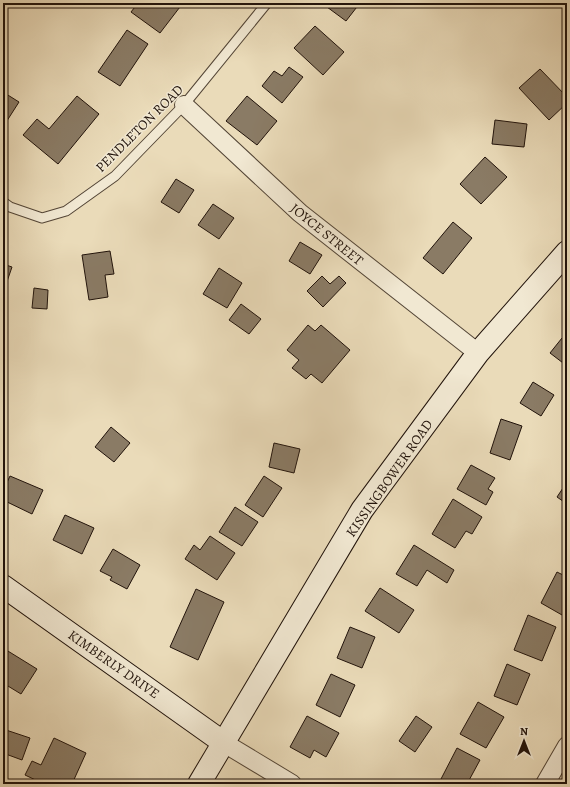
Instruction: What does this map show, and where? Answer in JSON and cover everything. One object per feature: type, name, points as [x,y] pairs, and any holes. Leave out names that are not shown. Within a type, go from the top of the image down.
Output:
[{"type":"street","name":"JOYCE STREET","points":[[184,105],[300,213],[478,353]]},
{"type":"street","name":"KISSINGBOWER ROAD","points":[[199,784],[362,510],[478,353],[567,252]]},
{"type":"street","name":"KIMBERLY DRIVE","points":[[3,586],[224,743]]},
{"type":"street","points":[[224,743],[292,784]]},
{"type":"street","points":[[545,784],[567,746]]},
{"type":"lane","name":"PENDLETON ROAD","points":[[3,202],[10,207],[42,218],[66,211],[115,176],[184,105],[267,3]]},
{"type":"building","points":[[138,3],[183,3],[160,33],[131,12]]},
{"type":"building","points":[[330,3],[360,3],[346,21],[327,7]]},
{"type":"building","points":[[315,26],[344,52],[323,75],[294,48]]},
{"type":"building","points":[[127,30],[148,44],[120,86],[98,72]]},
{"type":"building","points":[[289,67],[303,77],[282,103],[262,86],[274,71],[282,76]]},
{"type":"building","points":[[540,69],[567,97],[567,103],[549,120],[519,88]]},
{"type":"building","points":[[3,92],[19,102],[3,127]]},
{"type":"building","points":[[77,96],[99,114],[58,164],[23,135],[37,119],[49,129]]},
{"type":"building","points":[[247,96],[277,121],[257,145],[226,121]]},
{"type":"building","points":[[495,120],[527,124],[524,147],[492,144]]},
{"type":"building","points":[[485,157],[507,177],[481,204],[460,184]]},
{"type":"building","points":[[176,179],[194,190],[179,213],[161,202]]},
{"type":"building","points":[[213,204],[234,218],[219,239],[198,225]]},
{"type":"building","points":[[453,222],[472,238],[443,274],[423,258]]},
{"type":"building","points":[[300,242],[322,255],[310,274],[289,261]]},
{"type":"building","points":[[110,251],[114,274],[105,275],[108,297],[89,300],[82,255]]},
{"type":"building","points":[[3,264],[12,267],[3,293]]},
{"type":"building","points":[[219,268],[242,283],[227,308],[203,294]]},
{"type":"building","points":[[322,276],[330,284],[339,276],[346,283],[323,307],[307,291]]},
{"type":"building","points":[[34,288],[48,290],[47,309],[32,308]]},
{"type":"building","points":[[241,304],[261,319],[249,334],[229,320]]},
{"type":"building","points":[[308,325],[315,331],[321,325],[350,350],[322,383],[311,374],[306,379],[292,368],[299,360],[287,350]]},
{"type":"building","points":[[562,338],[567,342],[567,366],[550,353]]},
{"type":"building","points":[[533,382],[554,395],[541,416],[520,403]]},
{"type":"building","points":[[501,419],[522,426],[510,460],[490,453]]},
{"type":"building","points":[[111,427],[130,443],[114,462],[95,447]]},
{"type":"building","points":[[274,443],[300,449],[294,473],[269,467]]},
{"type":"building","points":[[471,465],[495,478],[488,489],[493,492],[486,505],[457,489]]},
{"type":"building","points":[[10,476],[43,490],[32,514],[3,500],[3,491]]},
{"type":"building","points":[[264,476],[282,488],[263,517],[245,505]]},
{"type":"building","points":[[567,482],[567,504],[557,497]]},
{"type":"building","points":[[453,499],[482,517],[472,534],[466,531],[455,548],[432,534]]},
{"type":"building","points":[[235,507],[258,522],[242,546],[219,532]]},
{"type":"building","points":[[65,515],[94,528],[82,554],[53,540]]},
{"type":"building","points":[[210,536],[235,553],[217,580],[185,559],[194,545],[200,550]]},
{"type":"building","points":[[414,545],[454,570],[447,583],[427,570],[417,586],[396,574]]},
{"type":"building","points":[[113,549],[140,565],[127,589],[110,580],[112,577],[100,571]]},
{"type":"building","points":[[557,572],[567,577],[567,606],[562,615],[541,603]]},
{"type":"building","points":[[380,588],[414,610],[399,633],[365,611]]},
{"type":"building","points":[[196,589],[224,602],[198,660],[170,647]]},
{"type":"building","points":[[528,615],[556,627],[542,661],[514,650]]},
{"type":"building","points":[[350,627],[375,637],[362,668],[337,658]]},
{"type":"building","points":[[3,648],[37,669],[21,694],[3,683]]},
{"type":"building","points":[[507,664],[530,674],[517,705],[494,696]]},
{"type":"building","points":[[331,674],[355,685],[340,717],[316,705]]},
{"type":"building","points":[[478,702],[504,717],[486,748],[460,734]]},
{"type":"building","points":[[307,716],[339,733],[326,757],[314,750],[310,758],[290,747]]},
{"type":"building","points":[[416,716],[432,727],[415,752],[399,741]]},
{"type":"building","points":[[3,729],[30,738],[22,760],[3,753]]},
{"type":"building","points":[[54,738],[86,753],[72,784],[44,784],[25,775],[32,761],[41,765]]},
{"type":"building","points":[[457,748],[480,760],[467,784],[452,784],[441,779]]}]
